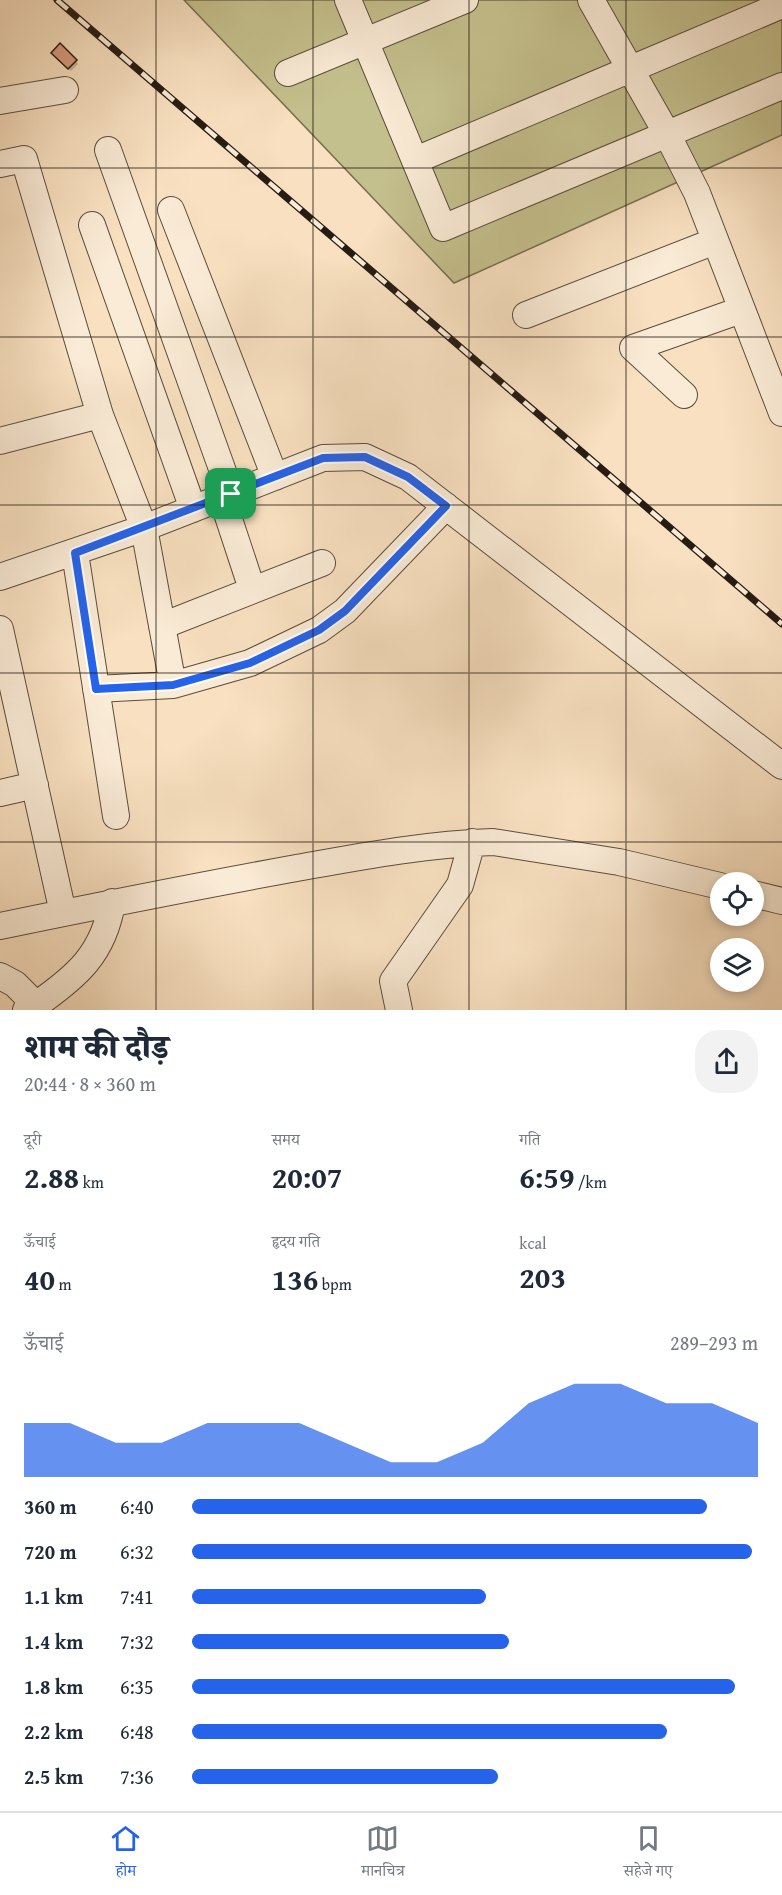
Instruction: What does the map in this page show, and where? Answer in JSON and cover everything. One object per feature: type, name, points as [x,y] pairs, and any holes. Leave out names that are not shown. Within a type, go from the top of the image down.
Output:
[{"type":"street","points":[[348,0],[443,228],[782,86]]},
{"type":"street","points":[[288,73],[364,39],[465,0]]},
{"type":"street","points":[[591,0],[667,134],[697,194],[782,413]]},
{"type":"street","points":[[416,160],[782,5]]},
{"type":"street","points":[[0,101],[65,90]]},
{"type":"street","points":[[108,150],[226,496],[252,589]]},
{"type":"street","points":[[0,164],[24,159],[100,415],[144,528],[173,685]]},
{"type":"street","points":[[171,210],[275,477]]},
{"type":"street","points":[[92,225],[192,509]]},
{"type":"street","points":[[526,315],[715,241]]},
{"type":"street","points":[[684,395],[633,348],[741,310]]},
{"type":"street","points":[[1,436],[100,415]]},
{"type":"street","points":[[0,577],[144,528],[323,458],[365,457],[408,477],[782,766]]},
{"type":"street","points":[[96,689],[173,685],[250,663],[319,630],[345,611],[446,506]]},
{"type":"street","points":[[75,553],[116,816]]},
{"type":"street","points":[[162,626],[322,563]]},
{"type":"street","points":[[0,629],[63,913]]},
{"type":"street","points":[[0,793],[34,785]]},
{"type":"street","points":[[0,926],[112,902],[389,852],[472,842],[493,842],[619,862],[710,884]]},
{"type":"street","points":[[399,1010],[393,981],[460,885],[472,842]]},
{"type":"street","points":[[764,897],[782,902]]},
{"type":"street","points":[[0,976],[15,984],[31,1007],[73,979],[85,965],[104,931],[112,902]]},
{"type":"shaded area","points":[[184,0],[782,0],[782,135],[454,283]]},
{"type":"building","points":[[60,43],[77,60],[68,69],[51,53]]},
{"type":"railway","points":[[57,0],[782,624]]},
{"type":"route","points":[[365,457],[408,477],[446,506],[345,611],[319,630],[250,663],[173,685],[96,689],[75,553],[231,494],[323,458],[365,457]]}]
